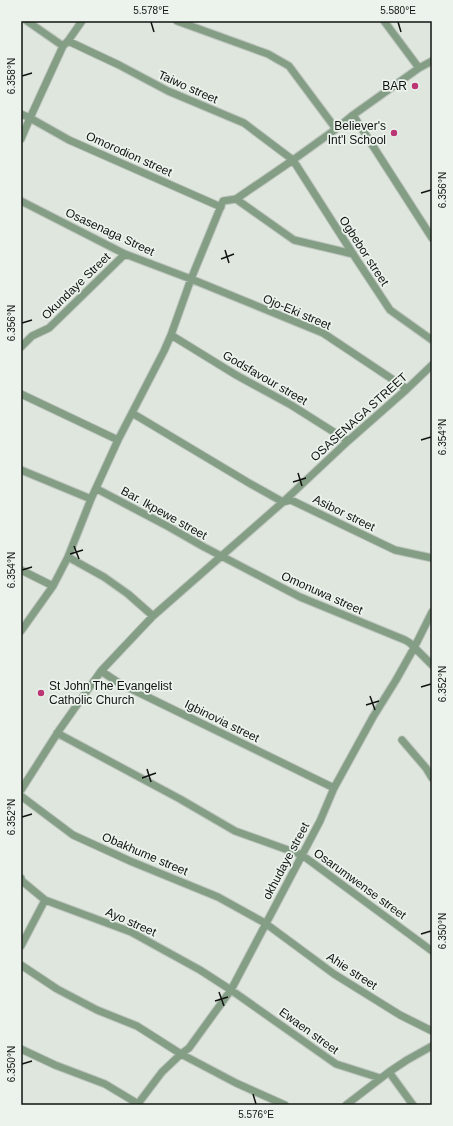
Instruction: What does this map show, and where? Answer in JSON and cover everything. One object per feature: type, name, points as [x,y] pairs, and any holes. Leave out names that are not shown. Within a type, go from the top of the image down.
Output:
[{"type":"street","name":"Taiwo street","points":[[27,21],[66,43],[119,65],[168,91],[244,124],[293,160]]},
{"type":"street","points":[[21,139],[66,43],[82,21]]},
{"type":"street","points":[[177,21],[268,54],[289,66],[336,129]]},
{"type":"street","points":[[384,21],[419,68]]},
{"type":"street","points":[[21,631],[53,586],[68,557],[91,499],[118,440],[171,335],[191,279],[223,201],[236,198],[293,160],[353,115],[419,68],[432,61]]},
{"type":"street","name":"Omorodion street","points":[[21,114],[69,140],[221,207]]},
{"type":"street","points":[[353,115],[432,238]]},
{"type":"street","name":"Ogbebor street","points":[[293,160],[390,310],[432,340]]},
{"type":"street","points":[[236,198],[294,240],[353,254]]},
{"type":"street","name":"Osasenaga Street","points":[[21,201],[125,254],[191,279]]},
{"type":"street","name":"Okundaye Street","points":[[21,347],[32,336],[49,328],[125,254]]},
{"type":"street","name":"Ojo-Eki street","points":[[191,279],[323,333],[407,389]]},
{"type":"street","name":"Godsfavour street","points":[[171,335],[291,405],[348,441]]},
{"type":"street","name":"OSASENAGA STREET","points":[[101,671],[153,616],[283,502],[432,365]]},
{"type":"street","points":[[21,394],[118,440]]},
{"type":"street","name":"Asibor street","points":[[132,413],[283,502],[291,500],[395,550],[432,558]]},
{"type":"street","points":[[21,470],[91,499]]},
{"type":"street","name":"Bar. Ikpewe street","points":[[96,488],[221,556]]},
{"type":"street","name":"Omonuwa street","points":[[221,556],[300,597],[405,640],[432,665]]},
{"type":"street","points":[[68,557],[104,577],[128,594],[153,616]]},
{"type":"street","points":[[21,570],[53,586]]},
{"type":"street","name":"okhudaye street","points":[[138,1104],[162,1072],[189,1048],[231,990],[320,821],[334,788],[414,648],[432,612]]},
{"type":"street","points":[[21,790],[57,732],[101,671]]},
{"type":"street","name":"Igbinovia street","points":[[101,671],[119,683],[334,788]]},
{"type":"street","name":"Osarumwense street","points":[[57,732],[180,799],[235,831],[302,855],[432,951]]},
{"type":"street","points":[[402,740],[426,768],[432,778]]},
{"type":"street","name":"Obakhume street","points":[[21,796],[73,835],[130,861],[218,897],[265,924]]},
{"type":"street","name":"Ayo street","points":[[21,880],[45,900],[131,932],[200,970],[231,990]]},
{"type":"street","points":[[21,946],[45,900]]},
{"type":"street","name":"Ahie street","points":[[265,924],[334,974],[400,1015],[432,1031]]},
{"type":"street","points":[[21,965],[57,989],[97,1010],[137,1026],[181,1054],[236,1083],[285,1105]]},
{"type":"street","name":"Ewaen street","points":[[231,990],[336,1064],[380,1078]]},
{"type":"street","points":[[346,1105],[380,1078],[432,1046]]},
{"type":"street","points":[[21,1049],[55,1065],[105,1084],[138,1104]]},
{"type":"street","points":[[389,1072],[413,1105]]},
{"type":"place","name":"BAR","points":[[415,86]]},
{"type":"place","name":"Believer's Int'l School","points":[[394,133]]},
{"type":"place","name":"St John The Evangelist Catholic Church","points":[[41,693]]}]
